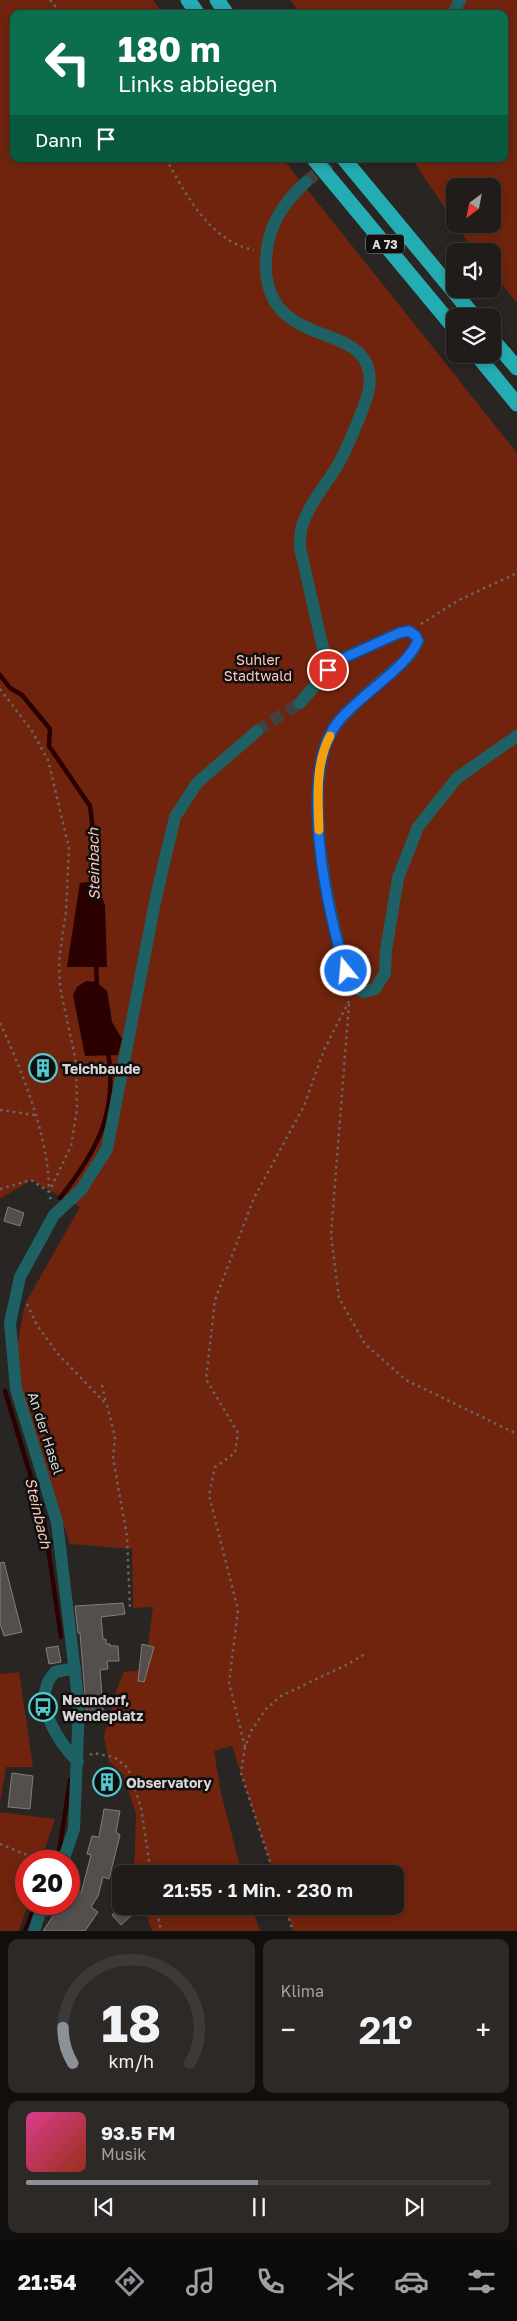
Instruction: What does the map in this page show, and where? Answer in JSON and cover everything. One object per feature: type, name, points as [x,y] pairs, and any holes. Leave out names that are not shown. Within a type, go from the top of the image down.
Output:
[{"type":"highway","name":"A 73","points":[[316,162],[446,318]]},
{"type":"highway","name":"A 73","points":[[346,162],[467,308]]},
{"type":"highway","points":[[501,349],[517,368]]},
{"type":"highway","points":[[483,363],[517,404]]},
{"type":"street","points":[[306,182],[282,208],[270,234],[266,251],[267,286],[275,302],[289,318],[355,350],[365,359],[370,371],[370,386],[354,432],[340,460],[308,510],[301,528],[300,548],[328,670]]},
{"type":"street","points":[[300,703],[335,662],[399,633],[413,632],[418,641],[408,659],[380,682],[338,722],[325,745],[320,770],[319,836],[324,876],[339,947],[352,986],[364,992],[375,989],[385,973],[386,950],[398,878],[418,827],[457,778],[517,736]]},
{"type":"street","name":"An der Hasel","points":[[67,1850],[74,1829],[78,1762],[79,1706],[75,1668],[57,1522],[16,1389],[10,1323],[18,1285],[54,1215],[81,1190],[107,1149],[156,897],[175,816],[196,782],[257,731]]},
{"type":"street","points":[[75,1668],[55,1672],[47,1684],[44,1696],[50,1722],[65,1748],[78,1762]]},
{"type":"street","points":[[34,1931],[39,1915]]},
{"type":"path","points":[[50,0],[59,10]]},
{"type":"path","points":[[168,162],[201,216],[216,230],[237,245],[252,250],[266,251]]},
{"type":"path","points":[[399,633],[420,624],[459,600],[517,573]]},
{"type":"path","points":[[0,689],[32,732],[48,760],[69,848],[66,910],[59,960],[60,987],[76,1062],[77,1109],[71,1146],[49,1192]]},
{"type":"path","points":[[352,986],[349,1002],[331,1235],[339,1298],[365,1344],[406,1380],[517,1434]]},
{"type":"path","points":[[245,1747],[229,1683],[238,1610],[208,1494],[215,1467],[235,1453],[238,1433],[206,1379],[215,1300],[254,1198],[304,1106],[324,1050],[349,1002]]},
{"type":"path","points":[[0,1023],[35,1115],[49,1170],[49,1192],[54,1215]]},
{"type":"path","points":[[0,1110],[35,1115]]},
{"type":"path","points":[[0,1189],[31,1180],[49,1192]]},
{"type":"path","points":[[18,1285],[37,1325],[57,1353],[107,1405]]},
{"type":"path","points":[[102,1384],[114,1437],[113,1458],[127,1536],[130,1609]]},
{"type":"path","points":[[271,1865],[241,1772],[245,1747],[252,1731],[266,1709],[281,1696],[365,1654]]},
{"type":"path","points":[[78,1762],[93,1753],[114,1757],[128,1768],[141,1807],[150,1865]]},
{"type":"path","points":[[0,1844],[15,1850]]},
{"type":"path","points":[[158,1915],[161,1931]]},
{"type":"path","points":[[288,1915],[293,1931]]},
{"type":"green space","name":"Suhler Stadtwald","points":[[0,0],[153,0],[160,10],[10,10],[10,162],[285,162],[517,453],[517,1931],[293,1931],[288,1915],[404,1915],[404,1865],[271,1865],[232,1746],[214,1751],[221,1793],[240,1865],[134,1865],[136,1814],[123,1774],[109,1762],[104,1737],[114,1696],[124,1672],[145,1670],[153,1607],[133,1608],[132,1549],[70,1544],[24,1403],[17,1347],[25,1304],[80,1207],[31,1180],[0,1199]],"holes":[[[80,883],[107,967],[67,967]],[[96,982],[107,991],[112,1022]]]},
{"type":"green space","points":[[290,0],[517,0],[517,303],[501,283],[501,243],[469,243],[462,233],[501,233],[501,178],[446,178],[446,210],[414,162],[508,162],[508,10],[298,10]]},
{"type":"green space","points":[[19,1672],[33,1767],[6,1767],[0,1803],[0,1674]]},
{"type":"green space","points":[[0,1812],[55,1819],[45,1850],[15,1850],[15,1915],[24,1915],[19,1931],[0,1931]]},
{"type":"green space","points":[[147,1915],[254,1915],[260,1931],[152,1931]]},
{"type":"shaded area","points":[[96,881],[105,905],[107,967],[67,967],[80,883]]},
{"type":"shaded area","points":[[86,981],[96,982],[107,991],[112,1022],[122,1039],[118,1055],[85,1056],[73,995],[77,987]]},
{"type":"building","name":"Teichbaude","points":[[46,1057],[50,1077],[40,1079],[35,1059]]},
{"type":"building","points":[[8,1207],[24,1213],[20,1226],[4,1221]]},
{"type":"building","points":[[4,1562],[22,1632],[4,1636],[0,1624],[0,1563]]},
{"type":"building","points":[[123,1603],[125,1614],[101,1617],[103,1639],[106,1639],[106,1644],[110,1644],[110,1646],[118,1646],[119,1661],[107,1661],[108,1669],[100,1670],[103,1710],[95,1723],[87,1720],[80,1633],[78,1633],[75,1606]]},
{"type":"building","points":[[142,1644],[154,1647],[144,1682],[138,1681]]},
{"type":"building","points":[[58,1646],[61,1662],[49,1664],[46,1648]]},
{"type":"building","points":[[12,1773],[33,1776],[30,1809],[8,1807]]},
{"type":"building","points":[[104,1809],[120,1811],[116,1832],[120,1835],[109,1879],[103,1877],[98,1896],[91,1907],[98,1912],[85,1931],[43,1931],[54,1915],[80,1915],[80,1892],[91,1855],[87,1854],[92,1836],[99,1837]]},
{"type":"building","points":[[112,1915],[132,1915],[121,1925]]},
{"type":"waterway","name":"Steinbach","points":[[0,675],[10,688],[22,695],[50,729],[49,746],[90,806],[95,846],[92,887]]},
{"type":"waterway","points":[[96,962],[97,987]]},
{"type":"waterway","name":"Steinbach","points":[[60,1198],[85,1164],[102,1130],[110,1094],[108,1051]]},
{"type":"waterway","name":"Steinbach","points":[[5,1391],[44,1520],[61,1637]]},
{"type":"waterway","name":"Steinbach","points":[[59,1850],[70,1780]]},
{"type":"waterway","name":"Steinbach","points":[[25,1931],[32,1915]]},
{"type":"tunnel","points":[[306,182],[331,162]]},
{"type":"tunnel","points":[[257,731],[300,703]]},
{"type":"slow traffic","points":[[319,830],[320,770],[325,745],[330,736]]},
{"type":"place","name":"Teichbaude","points":[[43,1068]]},
{"type":"place","name":"Neundorf, Wendeplatz","points":[[43,1707]]},
{"type":"place","name":"Observatory","points":[[107,1782]]},
{"type":"route","points":[[328,670],[335,662],[399,633],[413,632],[418,641],[408,659],[380,682],[338,722],[325,745],[320,770],[319,836],[331,914],[346,971]]}]
